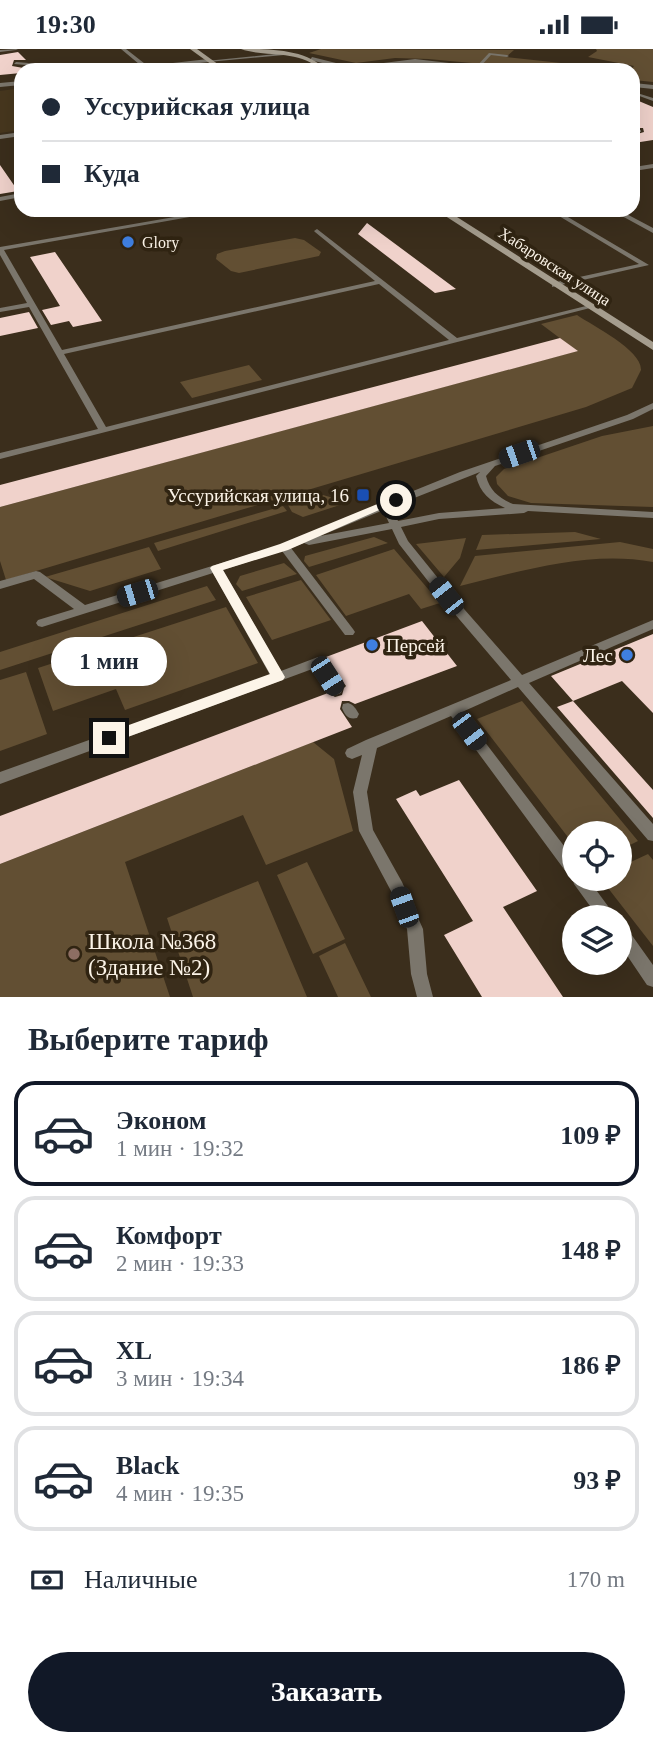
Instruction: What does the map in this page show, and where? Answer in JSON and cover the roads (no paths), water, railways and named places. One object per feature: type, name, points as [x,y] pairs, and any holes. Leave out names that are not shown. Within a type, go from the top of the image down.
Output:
[{"type":"main road","points":[[244,49],[290,54],[312,59],[316,63]]},
{"type":"main road","points":[[193,50],[211,63]]},
{"type":"main road","name":"Хабаровская улица","points":[[453,217],[653,349]]},
{"type":"street","points":[[312,59],[326,63]]},
{"type":"street","points":[[191,63],[208,61]]},
{"type":"street","points":[[396,63],[436,63]]},
{"type":"lane","points":[[0,51],[16,49]]},
{"type":"lane","points":[[122,49],[141,63]]},
{"type":"lane","points":[[208,61],[290,54]]},
{"type":"lane","points":[[481,63],[490,54],[507,56]]},
{"type":"lane","points":[[103,430],[0,249],[185,217]]},
{"type":"lane","points":[[565,217],[649,264]]},
{"type":"lane","points":[[627,217],[653,231]]},
{"type":"lane","points":[[317,231],[455,341]]},
{"type":"lane","points":[[555,285],[649,264]]},
{"type":"lane","points":[[59,353],[379,282]]},
{"type":"lane","points":[[0,310],[31,304]]},
{"type":"lane","points":[[0,456],[590,307]]},
{"type":"lane","points":[[42,623],[284,547],[396,500],[593,430],[653,405]]},
{"type":"lane","points":[[495,463],[486,468],[481,476],[488,493],[497,501],[524,510]]},
{"type":"lane","points":[[396,500],[389,512],[403,542],[446,596],[653,835]]},
{"type":"lane","points":[[284,547],[439,516],[524,510],[653,515]]},
{"type":"lane","points":[[284,547],[349,632]]},
{"type":"lane","points":[[216,568],[278,677]]},
{"type":"lane","points":[[0,585],[36,575],[84,610]]},
{"type":"lane","points":[[352,753],[653,624]]},
{"type":"lane","points":[[0,778],[318,662],[337,690]]},
{"type":"lane","points":[[454,711],[562,855]]},
{"type":"lane","points":[[371,744],[360,792],[366,831],[397,887],[415,929],[419,947],[419,974],[425,997]]},
{"type":"lane","points":[[588,891],[599,905]]},
{"type":"lane","points":[[632,949],[653,979]]},
{"type":"place","name":"Glory","points":[[128,242]]},
{"type":"place","name":"Уссурийская улица, 16","points":[[363,495]]},
{"type":"place","name":"Персей","points":[[372,645]]},
{"type":"place","name":"Лес","points":[[627,655]]},
{"type":"place","name":"Школа №368 (Здание №2)","points":[[74,954]]}]
